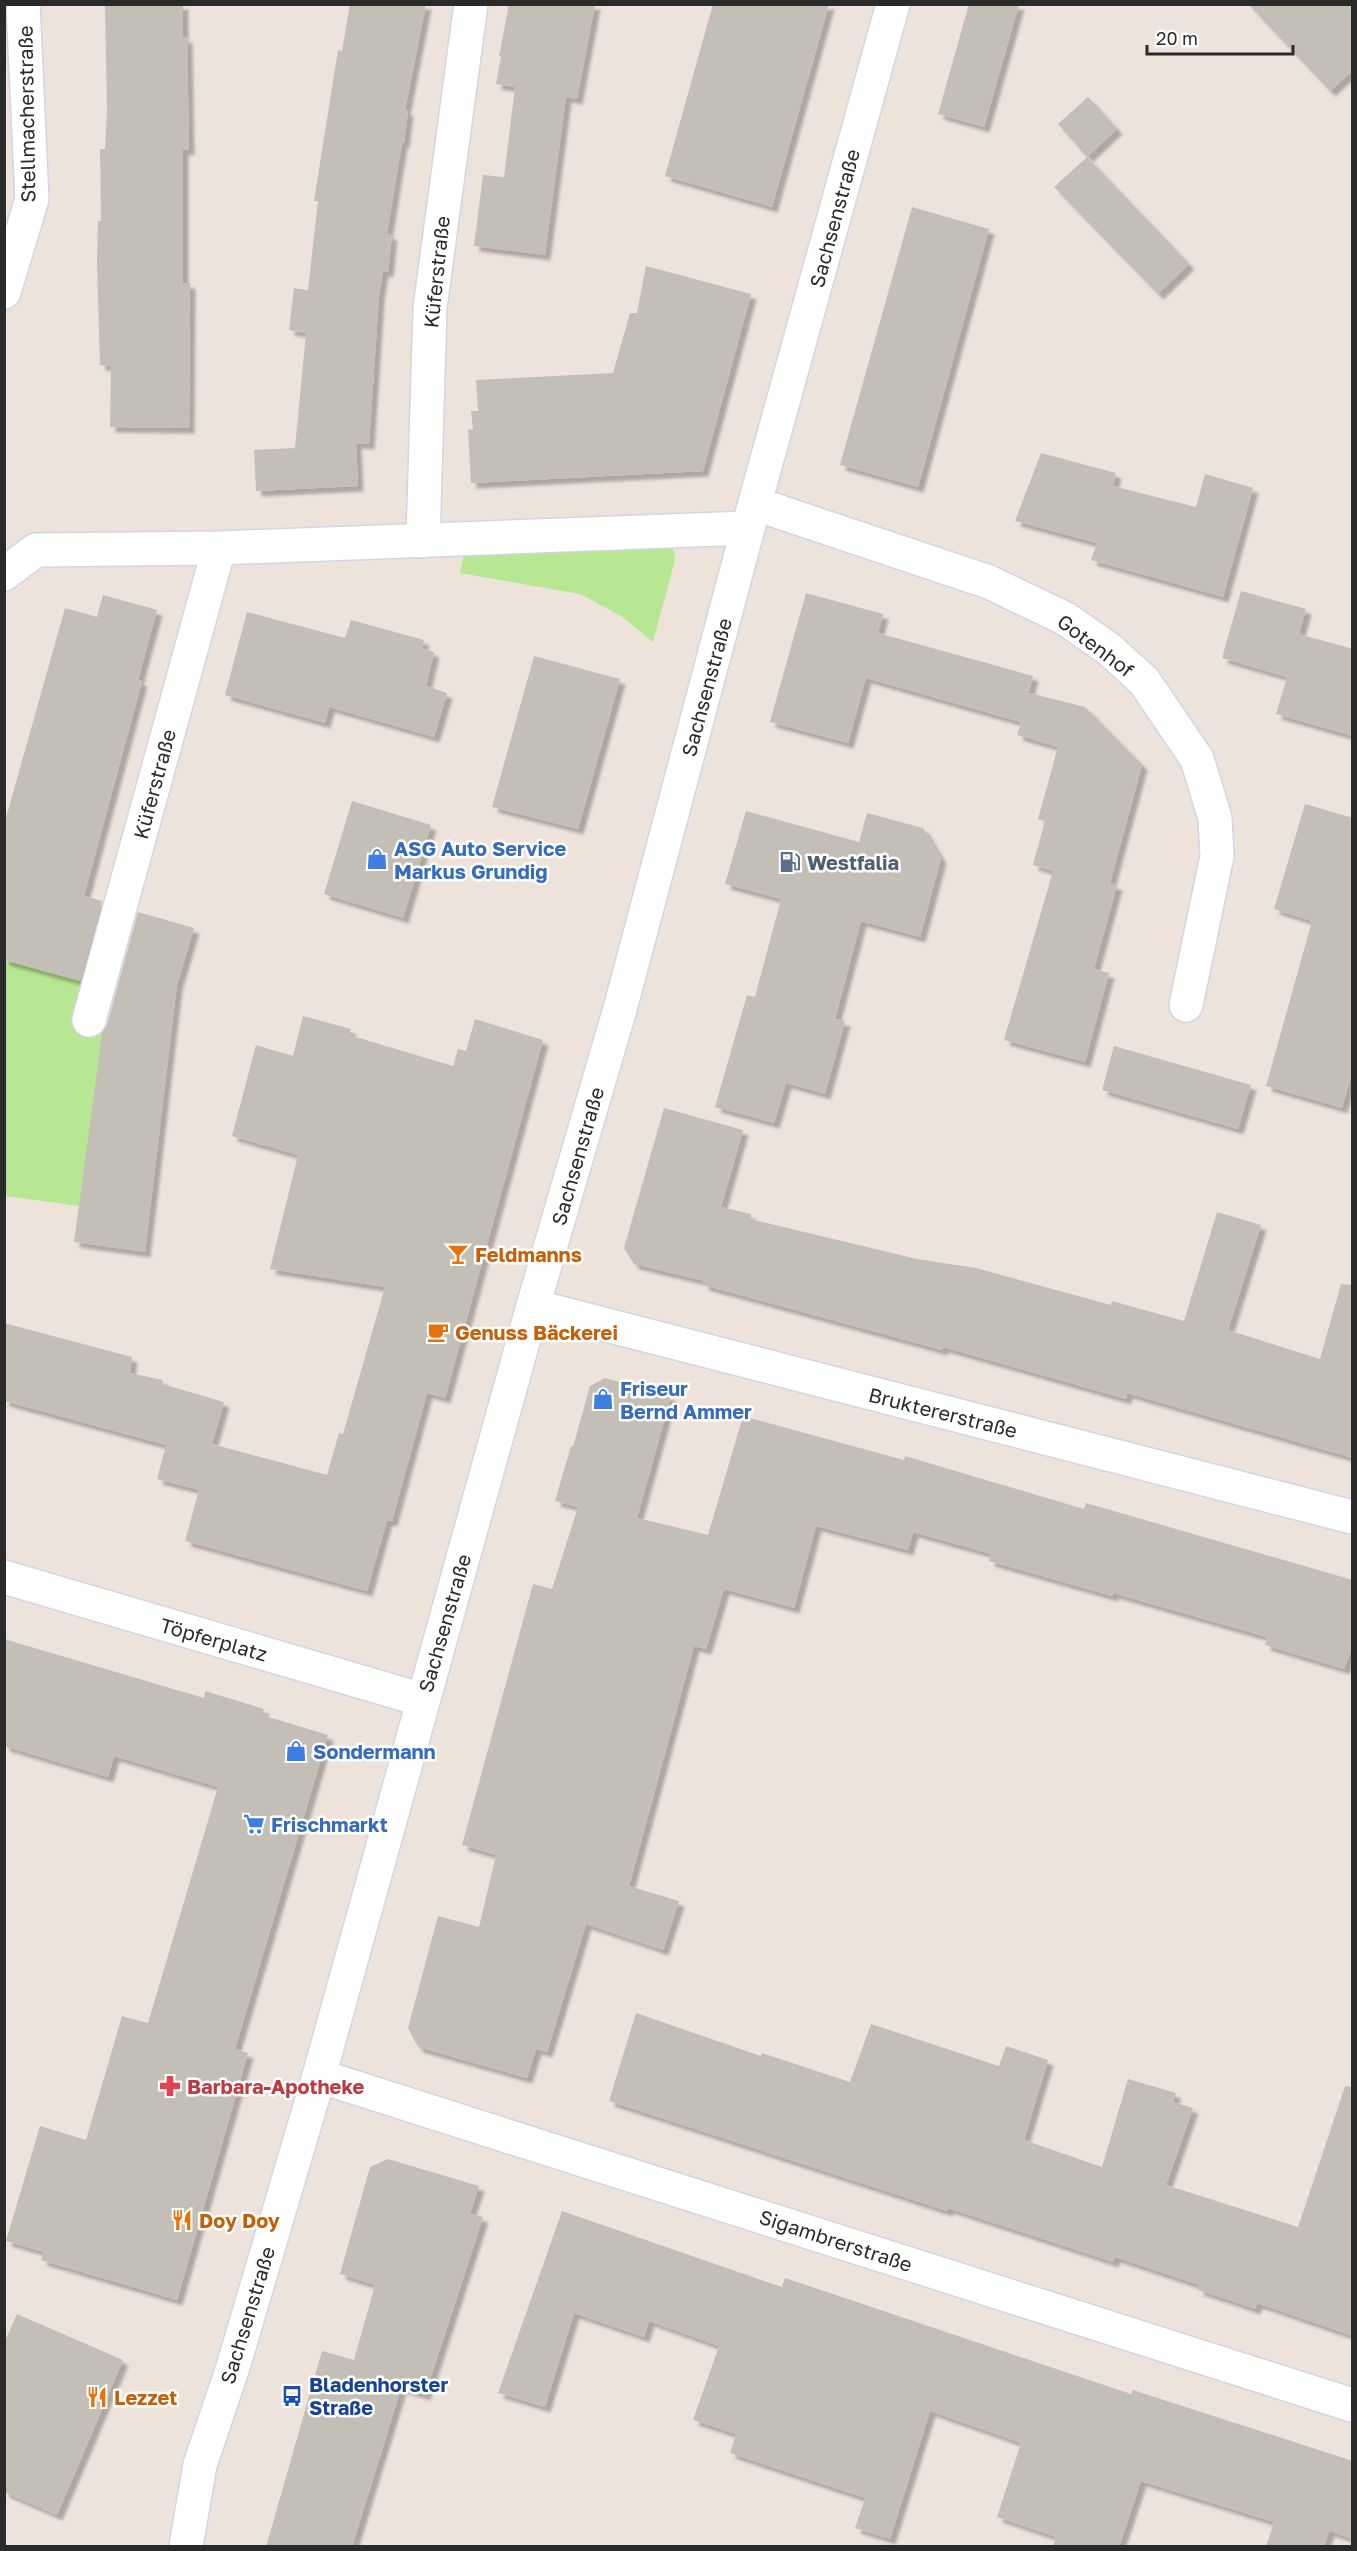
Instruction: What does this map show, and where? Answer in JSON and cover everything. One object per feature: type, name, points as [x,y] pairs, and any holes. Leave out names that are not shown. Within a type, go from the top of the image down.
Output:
[{"type":"street","name":"Stellmacherstraße","points":[[4,292],[32,198],[23,4]]},
{"type":"street","name":"Küferstraße","points":[[423,541],[430,308],[471,4]]},
{"type":"street","name":"Sachsenstraße","points":[[186,2547],[200,2465],[233,2367],[319,2076],[533,1306],[620,1009],[752,516],[893,4]]},
{"type":"street","points":[[4,574],[36,550],[219,548],[423,541],[752,516]]},
{"type":"street","name":"Gotenhof","points":[[752,516],[989,582],[1066,619],[1110,650],[1144,681],[1197,759],[1215,818],[1217,856],[1186,1005]]},
{"type":"street","name":"Küferstraße","points":[[89,1020],[219,548]]},
{"type":"street","name":"Bruktererstraße","points":[[533,1306],[1353,1517]]},
{"type":"street","name":"Töpferplatz","points":[[4,1577],[423,1700]]},
{"type":"street","name":"Sigambrerstraße","points":[[319,2076],[1353,2405]]},
{"type":"green space","points":[[667,546],[674,550],[675,560],[653,642],[621,616],[580,594],[460,573],[464,552]]},
{"type":"green space","points":[[4,960],[92,982],[106,1004],[79,1206],[5,1196]]},
{"type":"building","points":[[105,4],[183,4],[183,38],[187,37],[189,150],[183,149],[183,283],[190,283],[189,428],[110,427],[111,366],[100,365],[97,262],[98,221],[101,221],[100,149],[105,149],[107,112]]},
{"type":"building","points":[[350,4],[426,4],[405,110],[408,111],[404,142],[387,234],[392,235],[388,272],[383,271],[379,296],[369,444],[356,443],[358,486],[256,491],[254,450],[295,448],[306,333],[289,330],[294,288],[308,290],[318,201],[314,201],[338,50],[342,51]]},
{"type":"building","points":[[509,4],[595,4],[577,99],[566,97],[545,255],[474,246],[483,175],[504,177],[515,87],[496,84]]},
{"type":"building","points":[[713,4],[829,4],[772,207],[665,176]]},
{"type":"building","points":[[969,4],[1019,4],[984,127],[938,114]]},
{"type":"building","points":[[1248,4],[1353,4],[1353,70],[1330,91]]},
{"type":"building","points":[[1088,97],[1117,129],[1087,157],[1058,124]]},
{"type":"building","points":[[1087,157],[1189,264],[1158,294],[1054,187]]},
{"type":"building","points":[[912,207],[989,229],[918,487],[840,465]]},
{"type":"building","points":[[646,266],[751,294],[703,471],[471,483],[468,430],[473,429],[471,411],[478,411],[476,380],[613,373],[630,313],[637,313]]},
{"type":"building","points":[[1041,453],[1116,473],[1113,486],[1196,507],[1205,474],[1253,488],[1223,597],[1091,560],[1097,543],[1015,521]]},
{"type":"building","points":[[1241,591],[1306,609],[1299,634],[1353,649],[1353,736],[1276,714],[1287,677],[1222,658]]},
{"type":"building","points":[[806,593],[883,614],[878,633],[1033,676],[1022,719],[1030,693],[1085,707],[1142,765],[1110,883],[1117,885],[1094,969],[1109,973],[1085,1062],[1004,1040],[1053,871],[1033,865],[1045,821],[1038,819],[1058,747],[1017,735],[1021,722],[866,678],[848,743],[770,722]]},
{"type":"building","points":[[103,595],[157,610],[138,680],[142,681],[84,896],[102,901],[80,981],[4,960],[4,825],[65,608],[97,617]]},
{"type":"building","points":[[247,612],[345,638],[351,620],[424,640],[422,648],[434,652],[426,686],[447,693],[434,737],[329,707],[325,723],[225,695]]},
{"type":"building","points":[[534,656],[620,679],[578,829],[492,807]]},
{"type":"building","name":"ASG Auto Service Markus Grundig","points":[[352,801],[431,825],[403,918],[324,894]]},
{"type":"building","points":[[1305,804],[1353,818],[1353,1069],[1342,1108],[1266,1086],[1312,921],[1274,909]]},
{"type":"building","points":[[746,811],[859,842],[867,813],[923,828],[941,858],[920,937],[861,921],[835,1019],[845,1021],[825,1094],[786,1083],[774,1123],[715,1107],[747,995],[755,997],[781,899],[725,884]]},
{"type":"building","points":[[138,912],[194,928],[177,985],[145,1252],[74,1242],[102,1033],[107,1025]]},
{"type":"building","points":[[303,1016],[351,1029],[349,1035],[453,1066],[458,1049],[466,1051],[475,1019],[543,1040],[445,1398],[427,1393],[392,1521],[387,1520],[367,1591],[185,1541],[199,1490],[157,1479],[166,1445],[4,1401],[4,1323],[132,1357],[130,1373],[163,1380],[162,1384],[224,1402],[212,1444],[327,1475],[339,1433],[343,1434],[385,1287],[270,1269],[298,1155],[232,1136],[256,1045],[293,1056]]},
{"type":"building","points":[[1114,1046],[1251,1085],[1238,1129],[1102,1090]]},
{"type":"building","points":[[664,1108],[743,1130],[721,1207],[751,1214],[750,1219],[917,1259],[976,1268],[1111,1305],[1112,1301],[1184,1321],[1217,1212],[1261,1225],[1228,1330],[1320,1359],[1341,1284],[1353,1285],[1353,1458],[1127,1393],[1126,1399],[943,1347],[942,1350],[703,1285],[704,1281],[634,1264],[624,1248]]},
{"type":"building","points":[[605,1378],[671,1396],[637,1518],[708,1535],[743,1416],[904,1460],[905,1456],[1084,1509],[1086,1503],[1353,1580],[1353,1644],[1344,1669],[1265,1645],[1267,1637],[1113,1593],[1112,1596],[989,1561],[991,1554],[913,1532],[908,1550],[816,1526],[794,1608],[724,1589],[706,1649],[694,1646],[629,1886],[679,1901],[663,1950],[586,1924],[547,2052],[536,2049],[527,2078],[418,2047],[408,2028],[438,1916],[479,1927],[496,1855],[462,1845],[533,1584],[552,1589],[578,1507],[555,1501],[571,1446],[573,1447],[590,1386]]},
{"type":"building","points":[[4,1639],[204,1698],[205,1691],[264,1709],[262,1715],[328,1735],[235,2049],[248,2053],[177,2300],[41,2260],[44,2252],[6,2241],[40,2126],[86,2140],[122,2016],[148,2023],[218,1787],[114,1756],[108,1777],[4,1746]]},
{"type":"building","points":[[636,2013],[761,2056],[762,2053],[850,2082],[871,2024],[999,2066],[1006,2046],[1048,2060],[1024,2140],[1102,2167],[1128,2079],[1176,2093],[1173,2102],[1193,2108],[1166,2185],[1298,2227],[1345,2086],[1353,2087],[1353,2336],[1257,2303],[1255,2309],[1198,2290],[1199,2285],[1115,2257],[1113,2262],[948,2208],[947,2211],[609,2101]]},
{"type":"building","points":[[388,2159],[479,2186],[470,2214],[483,2217],[425,2395],[401,2388],[352,2547],[266,2547],[322,2351],[354,2360],[375,2285],[340,2274],[370,2167]]},
{"type":"building","points":[[562,2211],[782,2287],[785,2278],[1131,2394],[1133,2390],[1353,2461],[1353,2539],[1329,2531],[1324,2547],[1266,2547],[1274,2522],[1141,2481],[1119,2547],[1053,2547],[1056,2537],[997,2517],[1021,2443],[930,2411],[890,2539],[855,2528],[865,2498],[730,2453],[736,2434],[693,2420],[719,2346],[649,2321],[644,2337],[574,2313],[545,2407],[498,2393]]},
{"type":"building","points":[[17,2314],[123,2360],[57,2515],[4,2492],[4,2343]]},
{"type":"place","name":"ASG Auto Service Markus Grundig","points":[[377,859]]},
{"type":"place","name":"Westfalia","points":[[790,862]]},
{"type":"place","name":"Feldmanns","points":[[458,1254]]},
{"type":"place","name":"Genuss Bäckerei","points":[[438,1332]]},
{"type":"place","name":"Friseur Bernd Ammer","points":[[603,1399]]},
{"type":"place","name":"Sondermann","points":[[296,1751]]},
{"type":"place","name":"Frischmarkt","points":[[254,1824]]},
{"type":"place","name":"Barbara-Apotheke","points":[[170,2086]]},
{"type":"place","name":"Doy Doy","points":[[182,2220]]},
{"type":"place","name":"Bladenhorster Straße","points":[[292,2396]]},
{"type":"place","name":"Lezzet","points":[[97,2397]]}]
